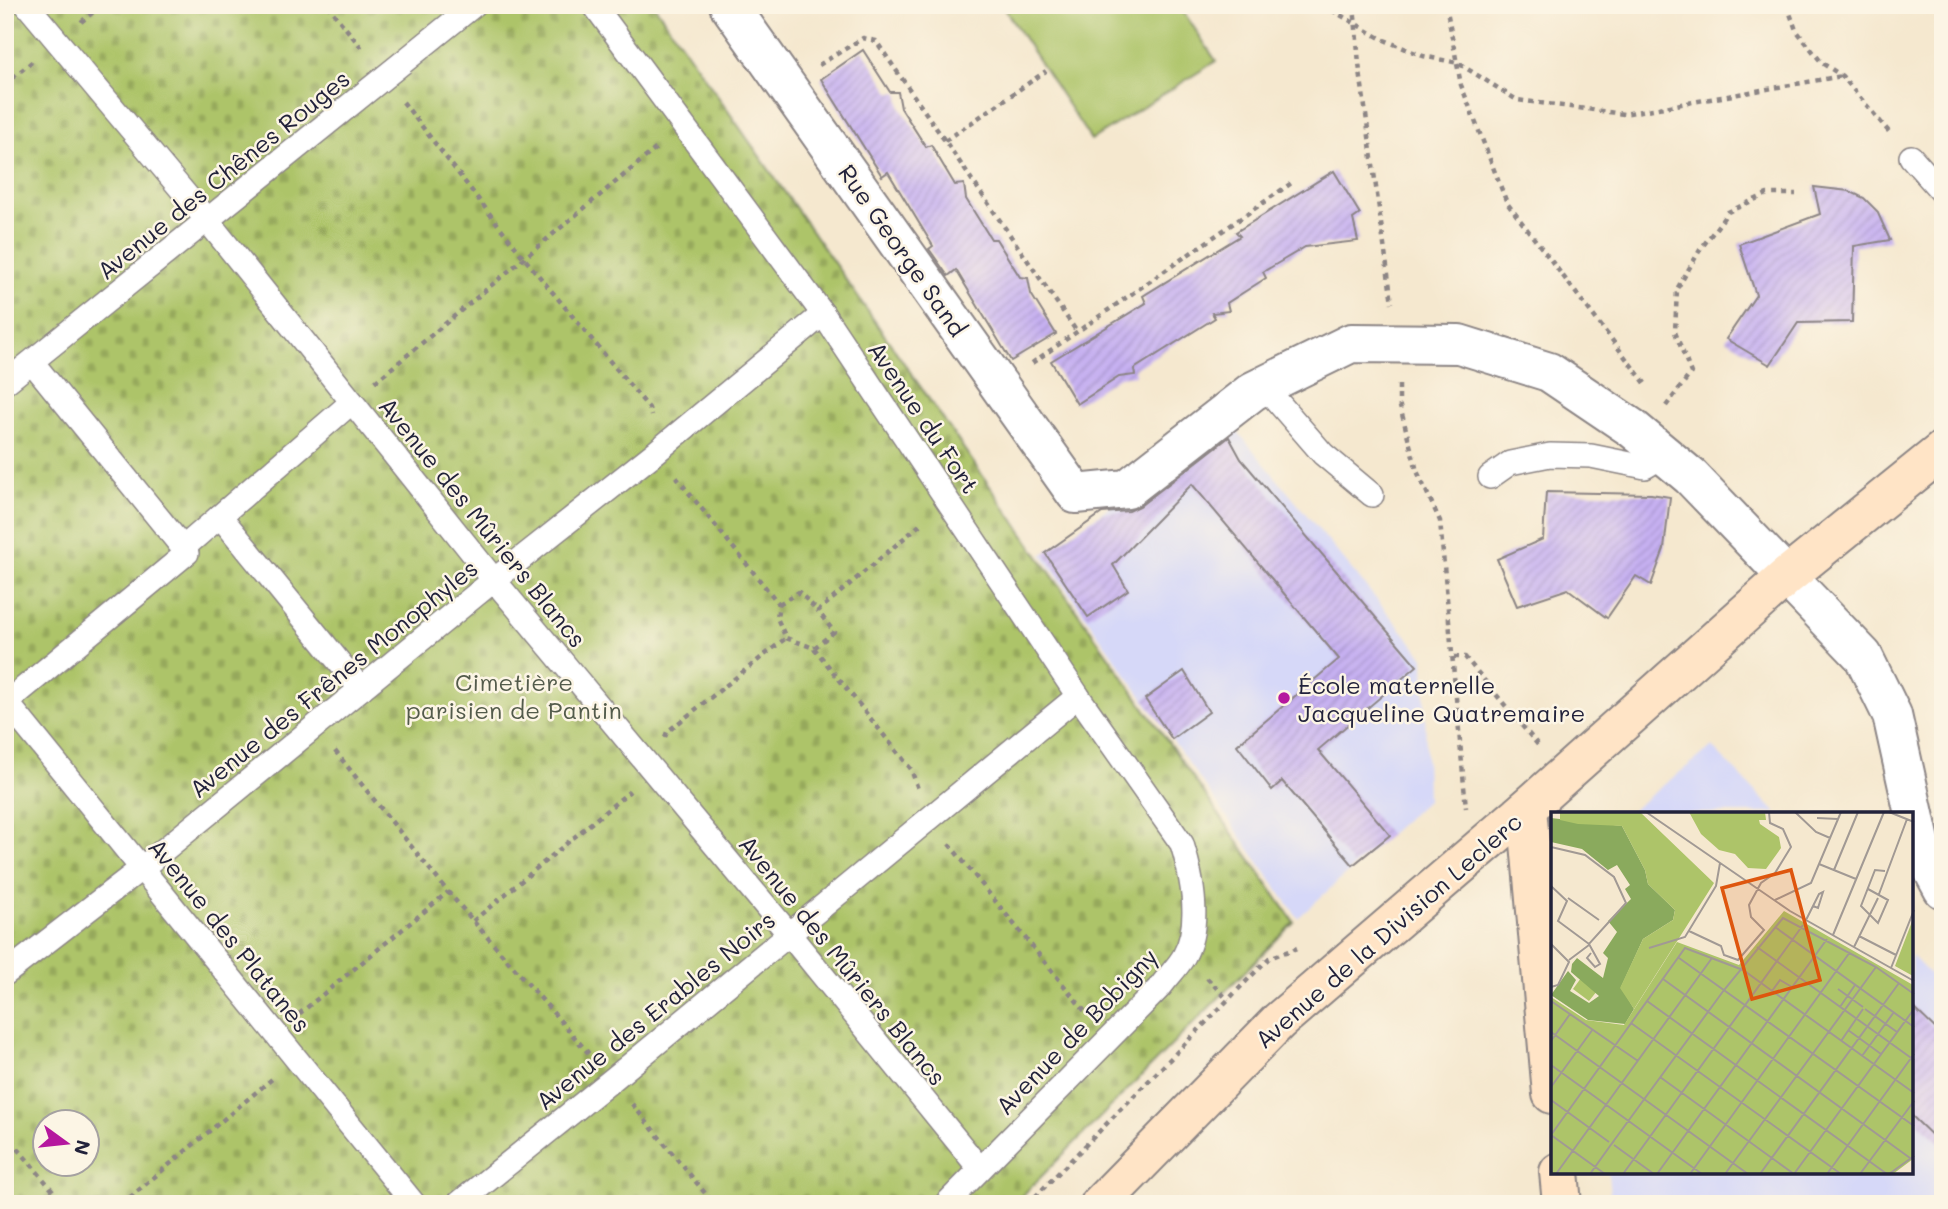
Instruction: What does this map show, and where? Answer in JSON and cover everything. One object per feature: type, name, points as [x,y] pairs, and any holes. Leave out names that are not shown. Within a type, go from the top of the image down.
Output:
[{"type":"main road","name":"Avenue de la Division Leclerc","points":[[1100,1204],[1279,1021],[1537,799],[1786,577],[1943,450]]},
{"type":"main road","points":[[1537,799],[1551,1074]]},
{"type":"main road","points":[[1559,1174],[1562,1204]]},
{"type":"street","name":"Rue George Sand","points":[[729,5],[1076,494],[1127,489],[1253,391],[1264,386]]},
{"type":"street","points":[[1264,386],[1351,343],[1459,344],[1549,372],[1655,447],[1691,477],[1863,656],[1892,715],[1922,850],[1943,889]]},
{"type":"lane","name":"Avenue des Mûriers Blancs","points":[[27,5],[207,220],[494,580],[789,934],[980,1169]]},
{"type":"lane","name":"Avenue des Chênes Rouges","points":[[5,383],[474,5]]},
{"type":"lane","name":"Avenue du Fort","points":[[594,5],[823,314],[1078,696],[1182,844],[1190,871]]},
{"type":"lane","points":[[1911,157],[1943,193]]},
{"type":"lane","name":"Avenue des Frênes Monophyles","points":[[5,974],[142,868],[823,314]]},
{"type":"lane","points":[[6,701],[187,553],[32,362]]},
{"type":"lane","points":[[1264,386],[1323,454],[1372,495]]},
{"type":"lane","points":[[183,548],[352,402]]},
{"type":"lane","points":[[1490,477],[1510,463],[1550,456],[1591,456],[1645,467],[1655,447]]},
{"type":"lane","points":[[220,516],[361,689]]},
{"type":"lane","name":"Avenue des Erables Noirs","points":[[458,1204],[1078,696]]},
{"type":"lane","name":"Avenue des Platanes","points":[[6,701],[414,1204]]},
{"type":"lane","name":"Avenue de Bobigny","points":[[946,1204],[1161,986],[1184,956],[1192,931],[1190,871]]},
{"type":"path","points":[[327,5],[524,258],[649,408],[656,452],[779,604],[777,618],[786,638],[814,648],[911,769],[927,818],[1107,1039]]},
{"type":"path","points":[[1324,5],[1423,56],[1458,64],[1517,100],[1624,114],[1842,76]]},
{"type":"path","points":[[1354,5],[1359,64],[1398,344],[1399,403],[1417,471],[1440,521],[1470,856]]},
{"type":"path","points":[[1446,5],[1461,85],[1507,203],[1653,393],[1655,447]]},
{"type":"path","points":[[1787,5],[1796,30],[1822,63],[1842,76],[1911,157]]},
{"type":"path","points":[[785,85],[863,38],[876,41],[1077,332]]},
{"type":"path","points":[[945,141],[1046,71]]},
{"type":"path","points":[[352,402],[684,125]]},
{"type":"path","points":[[1000,386],[1293,182]]},
{"type":"path","points":[[1655,447],[1673,395],[1691,373],[1675,332],[1677,289],[1700,250],[1728,212],[1766,194],[1796,194]]},
{"type":"path","points":[[818,611],[948,501]]},
{"type":"path","points":[[779,604],[799,592],[818,611],[834,632],[814,648]]},
{"type":"path","points":[[1454,657],[1465,657],[1544,752],[1527,765],[1537,799]]},
{"type":"path","points":[[315,726],[448,892],[612,1080],[713,1204]]},
{"type":"path","points":[[276,1032],[448,892]]},
{"type":"path","points":[[1028,1204],[1269,958],[1292,951]]},
{"type":"path","points":[[122,1204],[297,1059]]},
{"type":"path","points":[[5,1133],[64,1204]]},
{"type":"shaded area","name":"École maternelle Jacqueline Quatremaire","points":[[1229,421],[1424,657],[1427,800],[1298,918],[1042,555]]},
{"type":"shaded area","points":[[1712,747],[1775,812],[1629,812]]},
{"type":"shaded area","points":[[1913,957],[1943,988],[1943,1204],[1611,1204],[1608,1174],[1913,1174]]},
{"type":"green space","name":"Cimetière parisien de Pantin","points":[[5,5],[654,5],[1294,922],[1014,1204],[5,1204]]},
{"type":"green space","points":[[1002,5],[1179,5],[1216,61],[1091,140]]},
{"type":"building","points":[[863,50],[890,92],[898,92],[901,108],[926,147],[931,145],[955,185],[964,184],[966,199],[991,239],[996,239],[1020,277],[1028,278],[1031,294],[1056,334],[1011,361],[956,270],[948,276],[929,249],[933,246],[888,172],[882,176],[821,79]]},
{"type":"building","points":[[1334,171],[1360,214],[1353,219],[1358,241],[1305,247],[1263,272],[1266,278],[1227,303],[1229,311],[1212,313],[1215,318],[1134,369],[1135,375],[1119,377],[1077,404],[1051,361],[1146,303],[1143,296],[1240,236],[1236,232]]},
{"type":"building","points":[[1814,187],[1849,191],[1864,198],[1877,211],[1890,240],[1854,246],[1852,322],[1798,323],[1770,365],[1726,339],[1756,295],[1739,244],[1820,214]]},
{"type":"building","points":[[1229,437],[1241,459],[1417,666],[1318,750],[1390,835],[1353,865],[1282,781],[1272,790],[1237,745],[1339,659],[1192,484],[1113,565],[1128,590],[1088,617],[1045,553],[1102,513],[1129,511],[1140,506]]},
{"type":"building","points":[[1546,492],[1651,494],[1670,497],[1664,549],[1651,585],[1636,576],[1607,618],[1568,589],[1517,606],[1497,559],[1543,539]]},
{"type":"building","points":[[1184,671],[1209,712],[1172,739],[1145,699]]},
{"type":"building","points":[[1913,1007],[1943,1036],[1943,1146],[1913,1117]]},
{"type":"place","name":"École maternelle Jacqueline Quatremaire","points":[[1284,698]]}]
